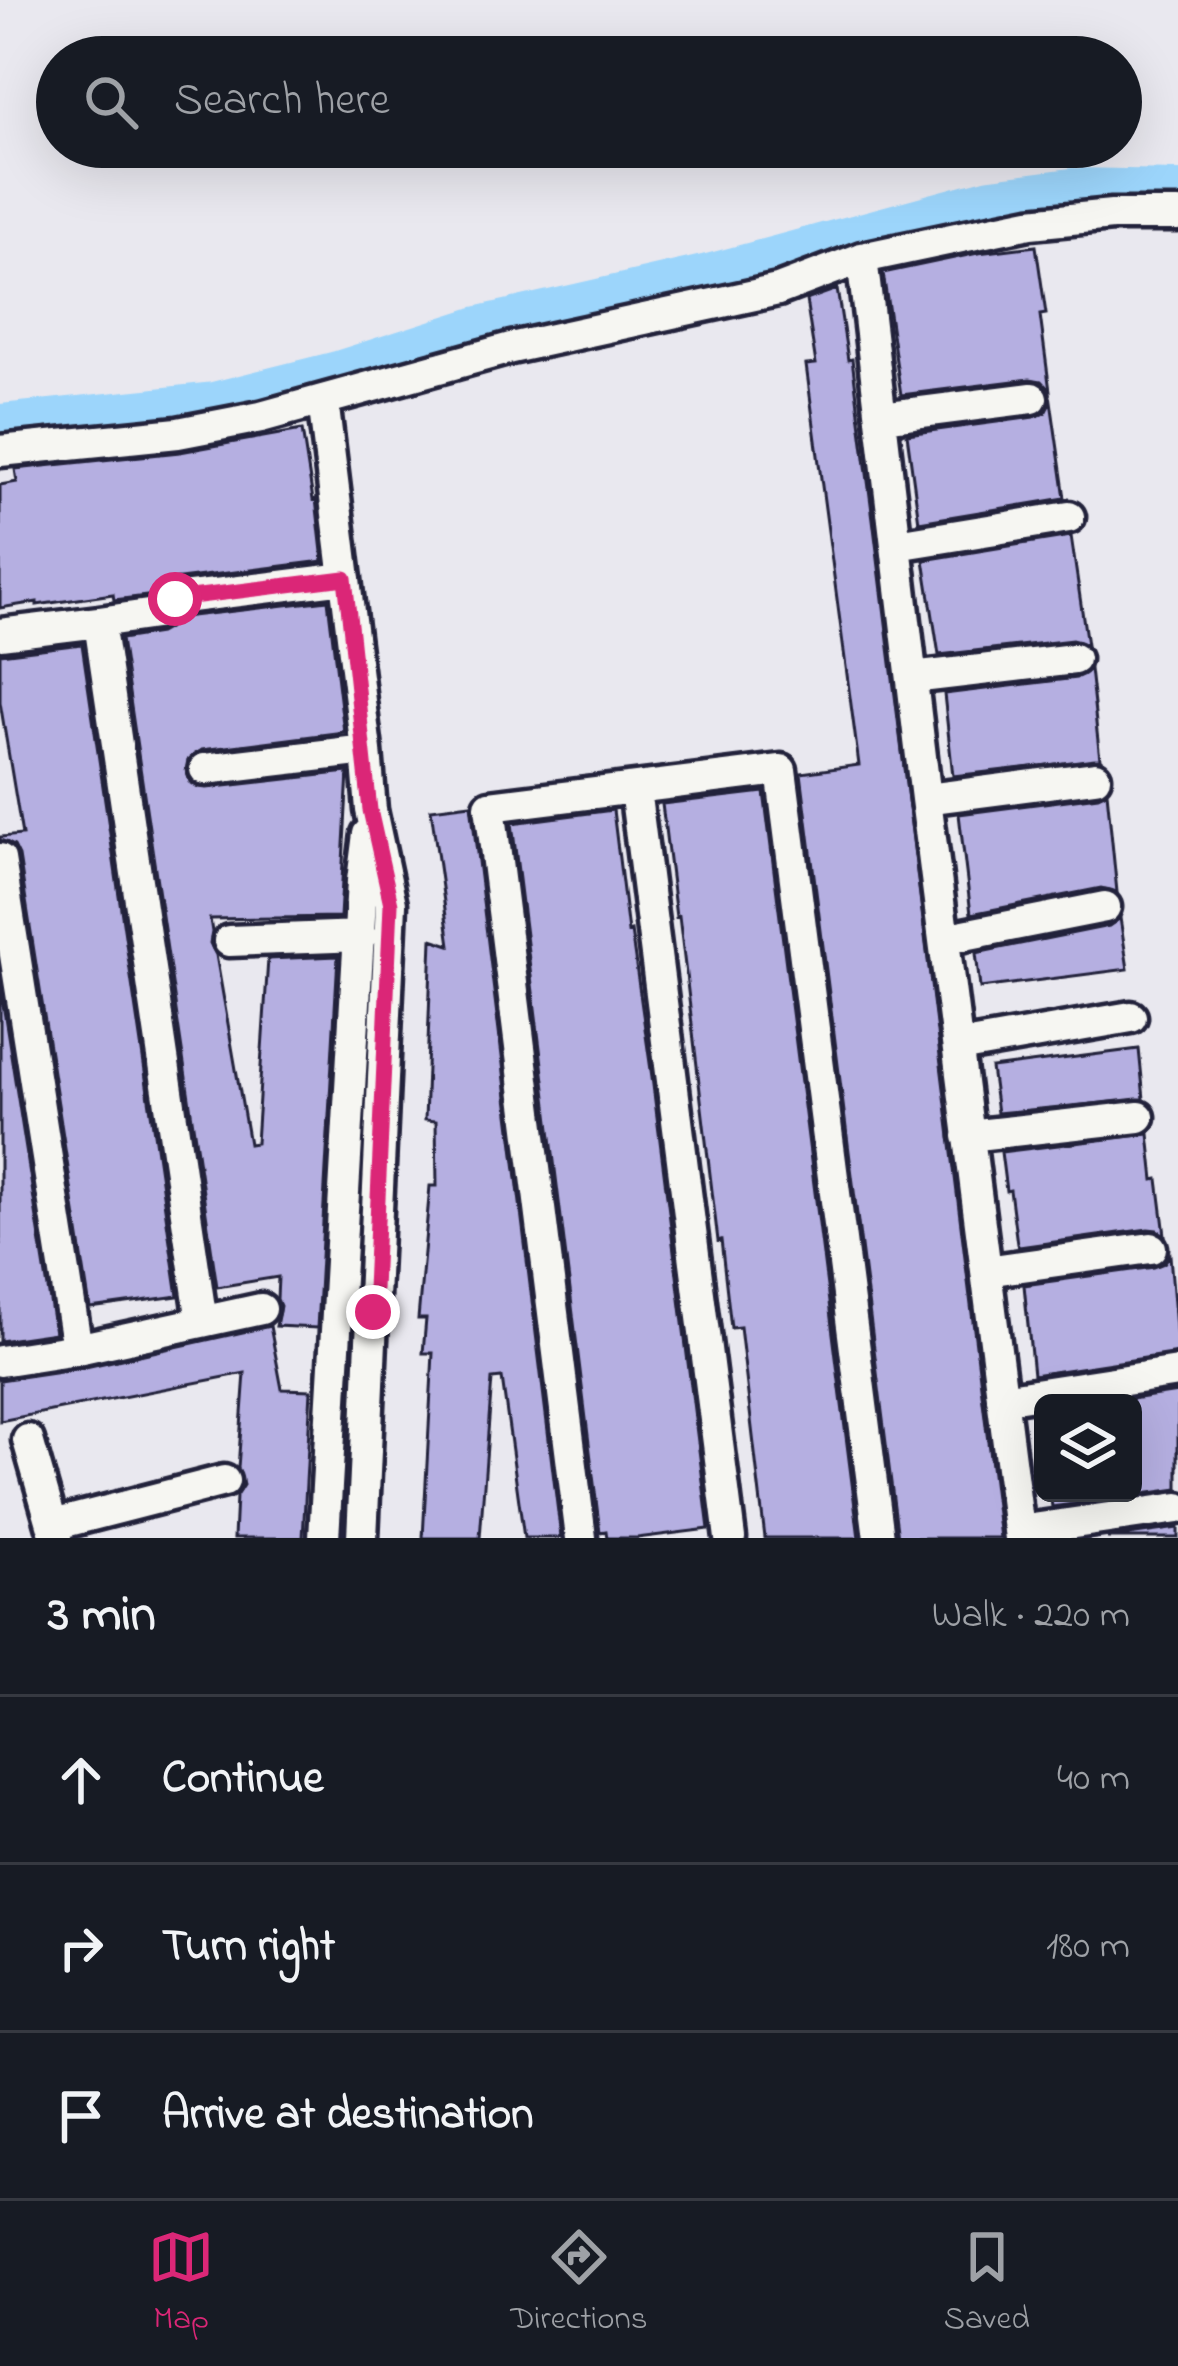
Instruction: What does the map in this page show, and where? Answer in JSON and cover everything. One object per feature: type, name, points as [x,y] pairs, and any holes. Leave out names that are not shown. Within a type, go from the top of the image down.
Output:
[{"type":"street","points":[[0,452],[178,433],[261,417],[511,348],[778,290],[862,258],[1030,223],[1178,215]]},
{"type":"street","points":[[862,258],[1020,1534],[1146,1525],[1178,1508]]},
{"type":"street","points":[[882,417],[1032,398]]},
{"type":"street","points":[[323,400],[370,810],[391,904],[362,1538]]},
{"type":"street","points":[[897,544],[1070,517]]},
{"type":"street","points":[[0,634],[98,622],[165,606],[345,578]]},
{"type":"street","points":[[98,622],[202,1322]]},
{"type":"street","points":[[912,678],[1074,658]]},
{"type":"street","points":[[205,769],[366,750]]},
{"type":"street","points":[[581,1538],[490,806],[781,770],[879,1538]]},
{"type":"street","points":[[926,799],[1095,777]]},
{"type":"street","points":[[635,790],[730,1538]]},
{"type":"street","points":[[324,1538],[370,810]]},
{"type":"street","points":[[0,859],[76,1349]]},
{"type":"street","points":[[944,939],[1106,907]]},
{"type":"street","points":[[230,941],[361,936]]},
{"type":"street","points":[[958,1047],[1131,1017]]},
{"type":"street","points":[[968,1136],[1139,1117]]},
{"type":"street","points":[[986,1271],[1151,1248]]},
{"type":"street","points":[[0,1361],[261,1309]]},
{"type":"street","points":[[1002,1399],[1178,1372]]},
{"type":"street","points":[[28,1440],[54,1531],[224,1481]]},
{"type":"building","points":[[1036,246],[1050,391],[1041,381],[1030,379],[901,395],[883,273]]},
{"type":"building","points":[[837,289],[848,360],[852,359],[873,519],[1000,1538],[898,1538],[801,773],[859,765],[806,365],[816,364],[806,300]]},
{"type":"building","points":[[1051,401],[1065,498],[919,522],[907,434],[1034,417],[1045,413]]},
{"type":"building","points":[[302,430],[323,561],[172,580],[161,584],[155,595],[114,600],[113,594],[0,608],[0,485],[17,482],[15,469],[180,452]]},
{"type":"building","points":[[1071,536],[1087,645],[1072,640],[939,655],[924,560]]},
{"type":"building","points":[[328,600],[344,732],[202,750],[188,760],[186,770],[190,782],[207,788],[348,772],[340,917],[210,919],[210,943],[216,955],[249,1144],[256,1143],[268,959],[338,956],[317,1328],[276,1326],[278,1277],[217,1287],[121,639],[159,633],[174,618]]},
{"type":"building","points":[[82,644],[178,1296],[90,1308],[19,856],[14,846],[0,840],[22,835],[0,702],[0,654]]},
{"type":"building","points":[[1090,669],[1100,759],[953,776],[944,694],[1076,678]]},
{"type":"building","points":[[764,792],[859,1538],[765,1538],[740,1327],[731,1328],[676,917],[662,804]]},
{"type":"building","points":[[1107,792],[1117,892],[1101,888],[971,914],[959,814]]},
{"type":"building","points":[[471,804],[558,1538],[524,1538],[502,1378],[492,1379],[480,1538],[423,1538],[433,1353],[423,1353],[426,1319],[418,1319],[430,1186],[437,1186],[436,1121],[425,1120],[432,939],[450,945],[431,809]]},
{"type":"building","points":[[613,810],[709,1529],[637,1538],[607,1538],[606,1531],[600,1532],[512,823]]},
{"type":"building","points":[[1120,918],[1128,969],[980,988],[976,953],[1109,926]]},
{"type":"building","points":[[0,985],[55,1333],[0,1341]]},
{"type":"building","points":[[1139,1049],[1144,1099],[997,1113],[991,1068]]},
{"type":"building","points":[[1149,1134],[1165,1235],[1148,1229],[1019,1247],[1001,1152]]},
{"type":"building","points":[[1170,1255],[1178,1353],[1033,1375],[1024,1285],[1154,1267]]},
{"type":"building","points":[[270,1326],[282,1389],[311,1390],[303,1538],[234,1538],[236,1496],[243,1485],[238,1468],[245,1373],[0,1421],[0,1380],[81,1368]]},
{"type":"building","points":[[1178,1392],[1178,1489],[1142,1494],[1142,1397]]},
{"type":"building","points":[[1178,1528],[1178,1538],[1107,1538]]},
{"type":"waterway","points":[[0,428],[214,406],[338,375],[476,331],[709,278],[992,202],[1072,192],[1178,194]]},
{"type":"route","points":[[175,599],[345,578],[370,810],[391,904],[373,1312]]}]
